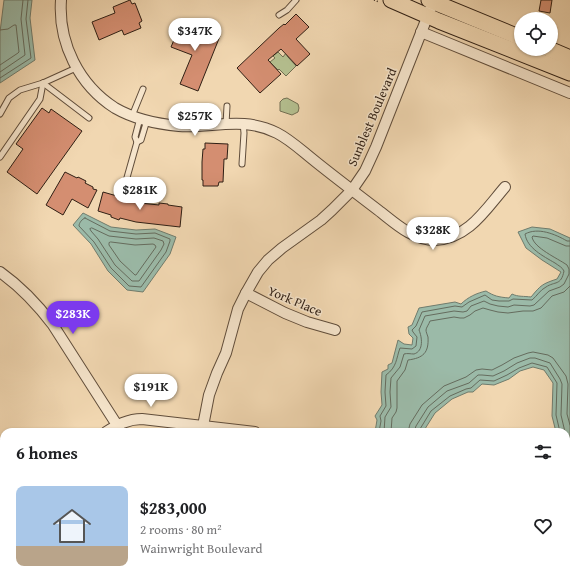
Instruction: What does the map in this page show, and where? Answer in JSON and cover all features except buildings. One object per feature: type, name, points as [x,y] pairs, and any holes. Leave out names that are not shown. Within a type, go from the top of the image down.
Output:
[{"type":"main road","points":[[391,0],[436,5],[514,35]]},
{"type":"main road","points":[[436,5],[570,73]]},
{"type":"main road","points":[[558,53],[570,58]]},
{"type":"street","points":[[61,0],[60,9],[63,33],[68,51],[76,68],[88,85],[116,108],[139,118],[178,126],[243,123],[264,127],[291,141],[405,230],[420,237],[435,240],[458,235],[477,220],[505,186]]},
{"type":"street","name":"Sunblest Boulevard","points":[[203,428],[209,395],[228,348],[238,309],[246,293],[258,272],[268,260],[332,210],[352,190],[365,171],[376,147],[421,32],[436,5]]},
{"type":"street","points":[[421,32],[570,93]]},
{"type":"street","points":[[0,272],[27,294],[43,311],[117,425]]},
{"type":"street","name":"York Place","points":[[246,293],[285,313],[335,330]]},
{"type":"street","points":[[112,428],[132,419],[142,419],[197,428]]},
{"type":"lane","points":[[279,15],[294,4],[296,0]]},
{"type":"lane","points":[[0,114],[9,98],[20,90],[44,83],[76,68]]},
{"type":"lane","points":[[44,83],[89,118]]},
{"type":"lane","points":[[0,157],[40,99],[44,83]]},
{"type":"lane","points":[[126,181],[137,142],[135,137],[143,89]]},
{"type":"lane","points":[[226,124],[227,106]]},
{"type":"lane","points":[[242,164],[244,133],[243,123]]},
{"type":"green space","points":[[278,52],[283,57],[286,53],[296,66],[286,76],[270,62],[275,58],[273,56]]},
{"type":"green space","points":[[287,98],[298,104],[298,112],[292,115],[280,111],[280,102]]},
{"type":"water","points":[[4,0],[32,0],[30,18],[35,60],[0,83],[0,32]]},
{"type":"water","points":[[83,213],[111,227],[136,230],[155,229],[176,237],[170,254],[143,292],[127,290],[108,271],[91,244],[73,225]]},
{"type":"water","points":[[532,227],[550,229],[570,238],[570,428],[555,428],[552,416],[553,383],[544,370],[533,367],[520,371],[509,379],[494,385],[482,384],[473,392],[468,392],[452,399],[435,413],[426,428],[376,428],[377,420],[375,416],[382,405],[382,372],[388,369],[388,365],[392,363],[398,340],[404,344],[412,345],[413,338],[409,334],[408,327],[412,325],[419,308],[455,302],[461,304],[467,299],[486,291],[494,295],[509,298],[512,294],[531,297],[542,285],[557,279],[561,272],[526,248],[518,232]]}]
